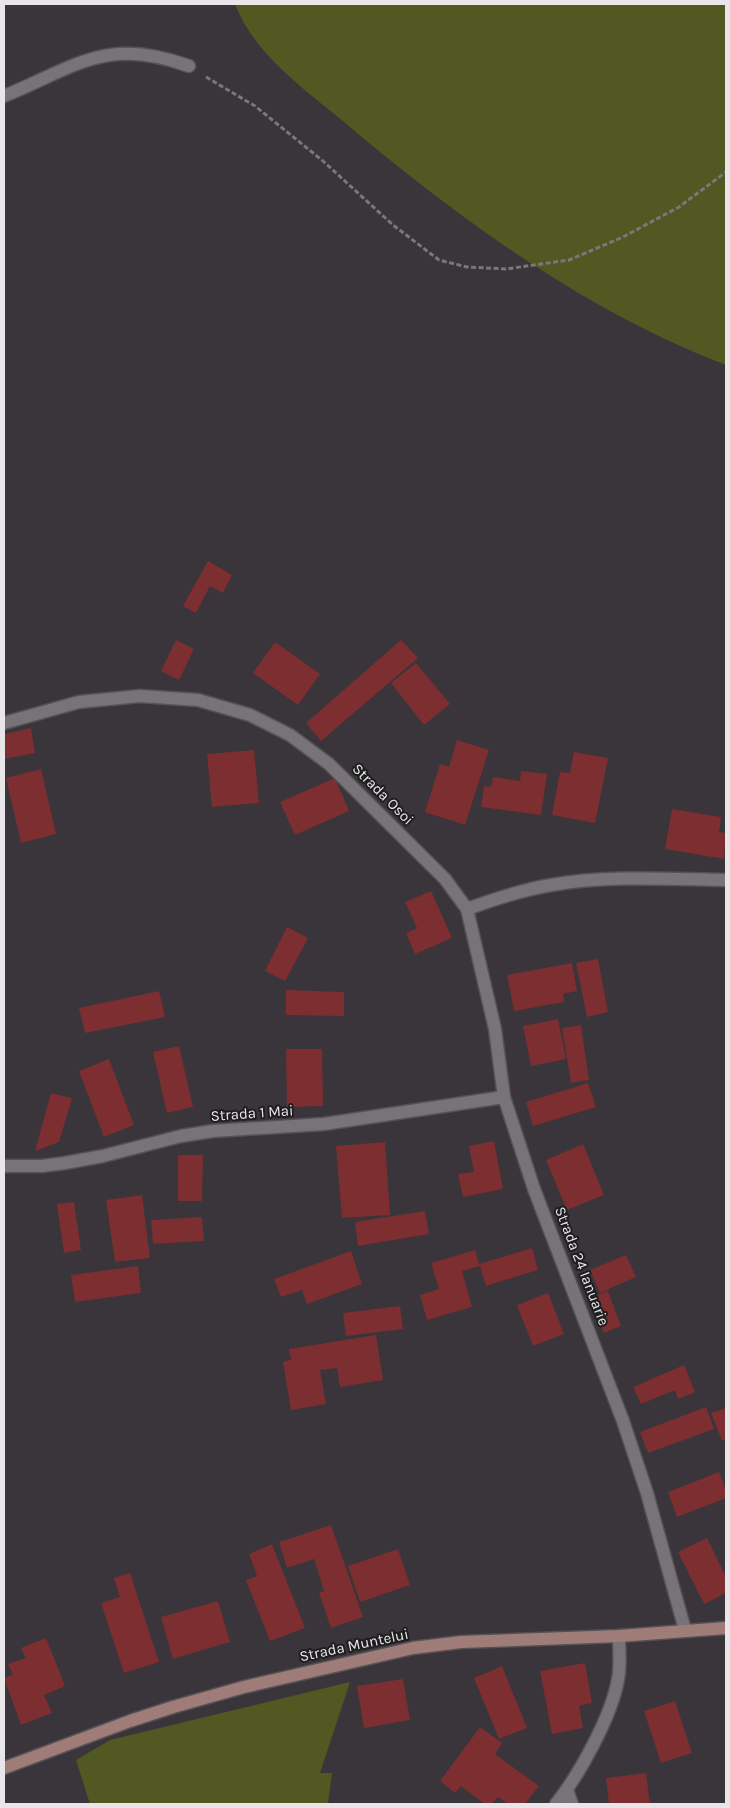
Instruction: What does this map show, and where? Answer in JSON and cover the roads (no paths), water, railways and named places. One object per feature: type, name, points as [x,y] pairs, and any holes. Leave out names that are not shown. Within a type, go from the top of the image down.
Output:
[{"type":"street","points":[[4,96],[92,57],[139,52],[163,57],[188,66]]},
{"type":"street","name":"Strada Osoi","points":[[4,723],[79,702],[140,696],[198,700],[250,715],[290,735],[329,764],[444,880],[467,910]]},
{"type":"street","points":[[467,910],[507,895],[551,885],[623,879],[726,880]]},
{"type":"street","name":"Strada 24 Ianuarie","points":[[467,910],[495,1029],[504,1097],[534,1189],[620,1412],[667,1559],[685,1630]]},
{"type":"street","name":"Strada 1 Mai","points":[[4,1166],[42,1166],[65,1163],[103,1156],[181,1136],[213,1131],[324,1124],[504,1097]]},
{"type":"street","name":"Strada Muntelui","points":[[4,1768],[130,1721],[244,1687],[412,1648],[461,1642],[619,1636],[726,1628]]},
{"type":"street","points":[[556,1804],[567,1790],[614,1698],[618,1678],[619,1636]]},
{"type":"street","points":[[567,1790],[572,1804]]}]
